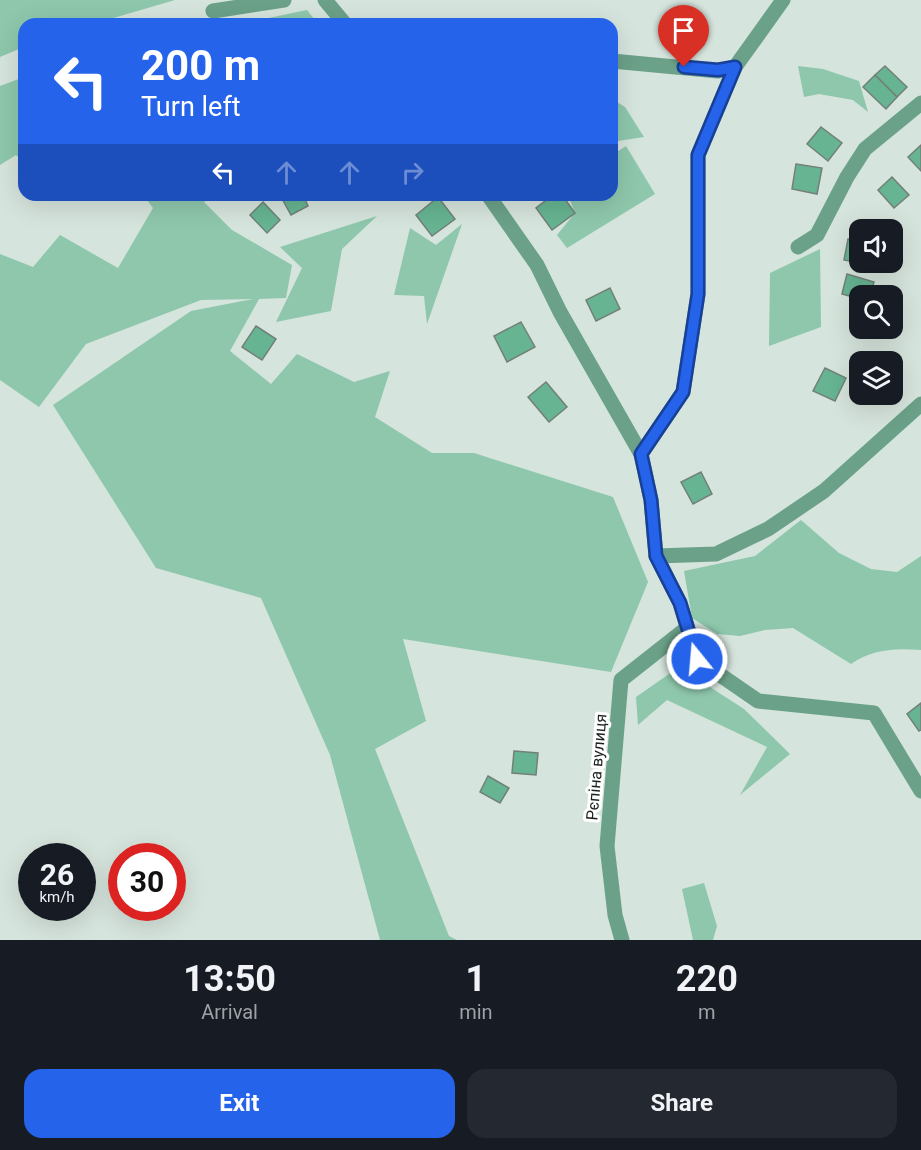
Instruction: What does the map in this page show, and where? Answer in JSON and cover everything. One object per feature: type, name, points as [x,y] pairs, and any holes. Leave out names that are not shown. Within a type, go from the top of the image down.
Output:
[{"type":"street","points":[[213,11],[284,0]]},
{"type":"street","points":[[324,0],[340,18]]},
{"type":"street","points":[[641,454],[683,392],[698,294],[698,155],[735,67],[783,0]]},
{"type":"street","points":[[618,62],[718,70],[735,67]]},
{"type":"street","points":[[798,248],[817,234],[847,177],[865,149],[921,104]]},
{"type":"street","points":[[492,201],[537,265],[560,312],[641,454],[651,500],[656,556],[680,603],[697,659],[758,701],[874,713],[921,791]]},
{"type":"street","points":[[656,556],[716,554],[768,529],[824,491],[921,404]]},
{"type":"street","name":"Рєпіна вулиця","points":[[622,940],[615,915],[607,846],[621,680],[687,628]]},
{"type":"green space","points":[[0,0],[175,0],[114,18],[18,18],[18,50],[0,57]]},
{"type":"green space","points":[[307,10],[313,18],[268,18]]},
{"type":"green space","points":[[798,66],[823,69],[859,81],[868,112],[853,100],[819,94],[804,97]]},
{"type":"green space","points":[[18,79],[18,157],[16,155],[0,165],[0,86]]},
{"type":"green space","points":[[618,103],[625,107],[644,137],[618,141]]},
{"type":"green space","points":[[626,146],[655,194],[567,248],[557,235],[575,213],[570,201],[618,201],[618,151]]},
{"type":"green space","points":[[148,201],[205,201],[232,230],[292,265],[286,298],[259,299],[230,351],[271,384],[297,354],[354,382],[390,371],[375,417],[432,453],[474,453],[613,497],[648,582],[611,672],[403,639],[426,721],[375,749],[449,936],[457,940],[380,940],[330,755],[261,598],[156,568],[53,405],[191,311],[253,299],[201,300],[86,344],[39,407],[0,380],[0,254],[33,267],[60,235],[118,268],[153,208]]},
{"type":"green space","points":[[377,216],[342,249],[331,311],[276,322],[302,268],[280,247]]},
{"type":"green space","points":[[462,224],[427,324],[424,296],[394,295],[410,228],[436,245]]},
{"type":"green space","points":[[820,249],[821,327],[769,346],[770,273]]},
{"type":"green space","points":[[801,520],[839,553],[871,569],[897,572],[921,556],[921,650],[902,649],[876,652],[851,664],[793,628],[765,630],[740,636],[717,634],[692,618],[684,571],[755,556]]},
{"type":"green space","points":[[679,667],[744,709],[790,754],[740,795],[767,747],[667,700],[638,725],[636,697]]},
{"type":"green space","points":[[704,883],[717,926],[713,940],[693,940],[682,889]]},
{"type":"building","points":[[885,66],[907,87],[897,97],[875,75]]},
{"type":"building","points":[[875,75],[897,97],[886,109],[863,87]]},
{"type":"building","points":[[821,127],[842,143],[828,161],[807,144]]},
{"type":"building","points":[[921,145],[921,171],[908,157]]},
{"type":"building","points":[[796,164],[822,168],[817,194],[792,189]]},
{"type":"building","points":[[892,177],[909,195],[894,208],[878,190]]},
{"type":"building","points":[[283,201],[306,201],[308,206],[291,215]]},
{"type":"building","points":[[433,201],[441,201],[455,219],[432,236],[416,215]]},
{"type":"building","points":[[545,201],[566,201],[575,213],[552,230],[536,208]]},
{"type":"building","points":[[263,202],[280,220],[267,233],[250,215]]},
{"type":"building","points":[[848,239],[849,239],[849,261],[844,260]]},
{"type":"building","points":[[847,274],[874,282],[873,285],[849,285],[849,296],[842,294]]},
{"type":"building","points":[[610,288],[620,309],[596,321],[586,300]]},
{"type":"building","points":[[521,322],[535,347],[507,362],[494,336]]},
{"type":"building","points":[[256,326],[276,339],[262,360],[242,347]]},
{"type":"building","points":[[825,368],[846,378],[835,401],[813,391]]},
{"type":"building","points":[[546,382],[567,407],[549,422],[528,397]]},
{"type":"building","points":[[701,472],[712,494],[693,504],[681,482]]},
{"type":"building","points":[[921,703],[921,730],[919,731],[907,714]]},
{"type":"building","points":[[514,751],[538,753],[536,775],[512,773]]},
{"type":"building","points":[[488,776],[509,788],[500,803],[480,792]]},
{"type":"route","points":[[684,67],[718,70],[735,67],[698,155],[698,294],[683,392],[641,454],[651,500],[656,556],[680,603],[697,659]]}]
